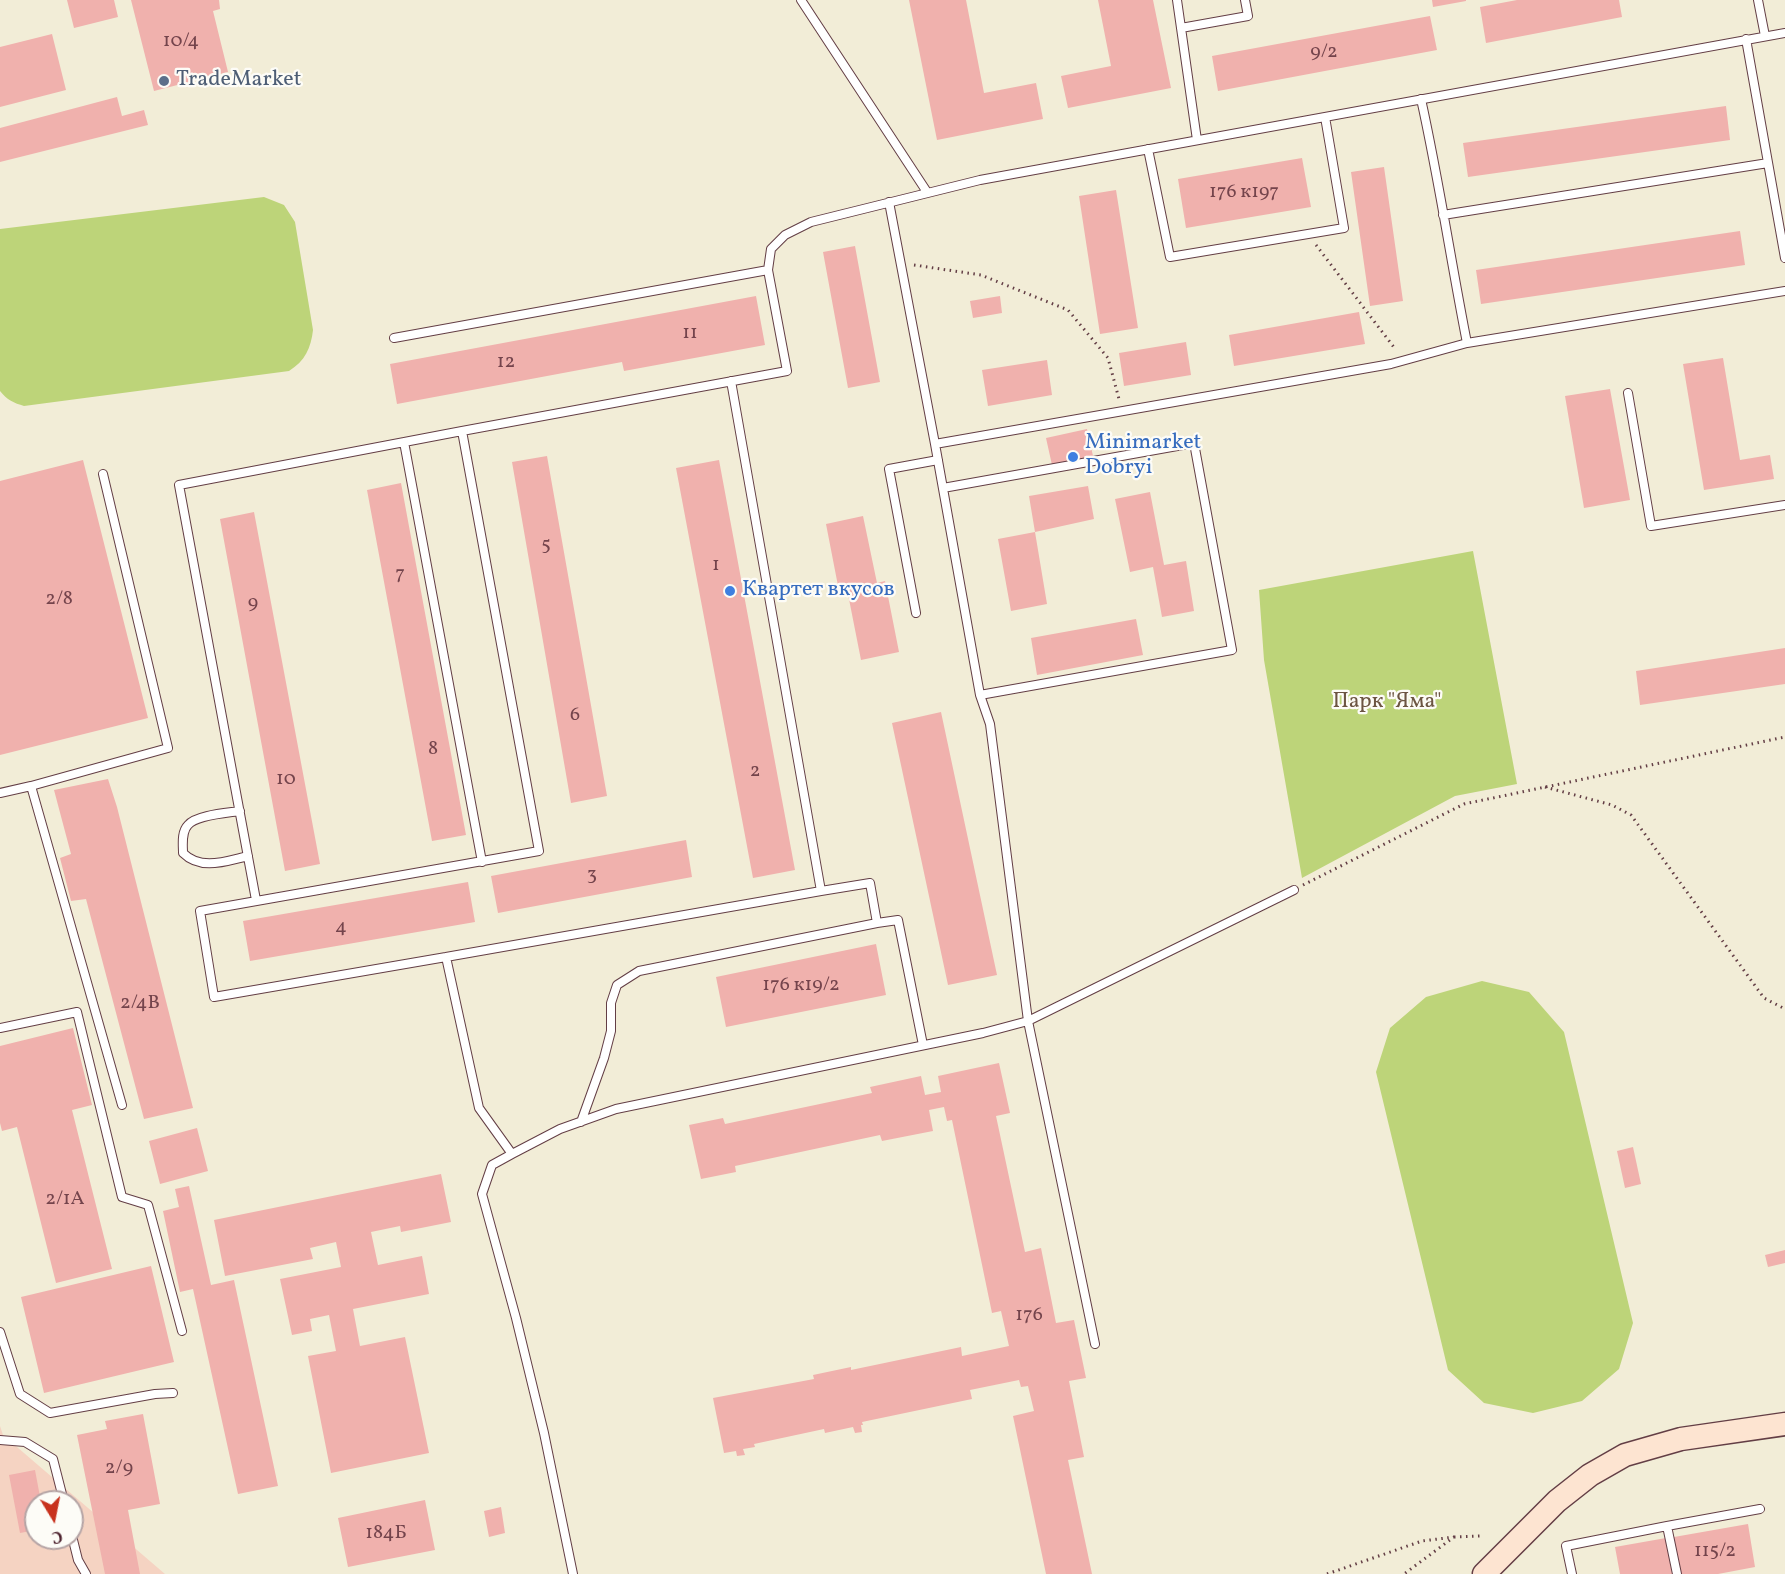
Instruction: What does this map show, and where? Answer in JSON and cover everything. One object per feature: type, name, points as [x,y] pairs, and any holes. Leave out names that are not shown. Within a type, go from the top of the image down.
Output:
[{"type":"main road","points":[[1484,1574],[1557,1501],[1590,1475],[1625,1455],[1680,1439],[1785,1424]]},
{"type":"lane","points":[[801,0],[927,192]]},
{"type":"lane","points":[[1177,0],[1197,140]]},
{"type":"lane","points":[[1181,27],[1248,16],[1245,0]]},
{"type":"lane","points":[[1758,0],[1765,36]]},
{"type":"lane","points":[[256,900],[179,485],[787,371],[768,270],[771,249],[785,235],[811,222],[927,192],[1148,149],[1785,33]]},
{"type":"lane","points":[[1746,39],[1785,258]]},
{"type":"lane","points":[[1420,99],[1434,157],[1467,343]]},
{"type":"lane","points":[[1148,149],[1170,257],[1344,228],[1325,117]]},
{"type":"lane","points":[[1443,215],[1768,163]]},
{"type":"lane","points":[[889,202],[980,695],[990,724],[1028,1021],[1095,1344]]},
{"type":"lane","points":[[394,339],[768,270]]},
{"type":"lane","points":[[935,444],[1404,360],[1467,343],[1785,291]]},
{"type":"lane","points":[[731,381],[821,891]]},
{"type":"lane","points":[[1628,393],[1651,526],[1785,505]]},
{"type":"lane","points":[[462,431],[539,851],[200,911],[214,997],[870,883],[876,923]]},
{"type":"lane","points":[[404,442],[482,861]]},
{"type":"lane","points":[[943,488],[1194,443],[1226,616],[1232,650],[980,695]]},
{"type":"lane","points":[[916,613],[889,469],[938,460]]},
{"type":"lane","points":[[0,793],[168,748],[103,474]]},
{"type":"lane","points":[[31,786],[122,1105]]},
{"type":"lane","points":[[240,811],[196,819],[186,826],[183,853],[191,862],[204,864],[248,856]]},
{"type":"lane","points":[[573,1574],[544,1433],[482,1194],[492,1165],[560,1129],[616,1109],[1028,1021],[1294,890]]},
{"type":"lane","points":[[581,1122],[611,1031],[611,1003],[617,986],[639,971],[898,920],[923,1045]]},
{"type":"lane","points":[[446,957],[479,1108],[512,1154]]},
{"type":"lane","points":[[0,1028],[77,1012],[122,1197],[148,1205],[182,1331]]},
{"type":"lane","points":[[0,1332],[20,1394],[50,1413],[155,1394],[173,1393]]},
{"type":"lane","points":[[0,1440],[25,1442],[53,1459],[61,1490]]},
{"type":"lane","points":[[1572,1574],[1566,1546],[1760,1509]]},
{"type":"lane","points":[[1667,1526],[1677,1574]]},
{"type":"lane","points":[[76,1550],[86,1574]]},
{"type":"path","points":[[1308,234],[1404,360]]},
{"type":"path","points":[[901,263],[981,275],[1068,309],[1108,358],[1122,411]]},
{"type":"path","points":[[1294,890],[1464,804],[1785,737]]},
{"type":"path","points":[[1543,787],[1612,805],[1631,815],[1764,998],[1785,1009]]},
{"type":"path","points":[[1327,1574],[1422,1541],[1480,1536]]},
{"type":"path","points":[[1404,1574],[1454,1537]]},
{"type":"shaded area","points":[[0,1426],[3,1435],[67,1490],[24,1490],[24,1550],[84,1550],[84,1504],[165,1574],[0,1574]]},
{"type":"green space","points":[[264,197],[284,205],[295,222],[313,330],[306,354],[295,367],[289,371],[24,406],[11,401],[0,391],[0,229]]},
{"type":"green space","name":"Парк \"Яма\"","points":[[1473,551],[1517,784],[1455,796],[1302,878],[1264,660],[1259,590]]},
{"type":"green space","points":[[1482,981],[1529,992],[1564,1032],[1633,1323],[1619,1369],[1582,1401],[1533,1413],[1484,1403],[1448,1370],[1376,1072],[1390,1028],[1426,997]]},
{"type":"building","points":[[67,0],[114,0],[118,17],[74,28]]},
{"type":"building","points":[[131,0],[219,0],[220,9],[213,11],[228,72],[154,91]]},
{"type":"building","points":[[909,0],[966,0],[984,93],[1036,83],[1043,119],[937,140]]},
{"type":"building","points":[[1098,0],[1153,0],[1171,88],[1068,108],[1061,76],[1111,66]]},
{"type":"building","points":[[1432,0],[1466,0],[1466,1],[1433,7]]},
{"type":"building","points":[[1517,0],[1619,0],[1622,17],[1486,43],[1480,7]]},
{"type":"building","points":[[1430,16],[1437,50],[1218,91],[1212,56]]},
{"type":"building","points":[[52,34],[66,90],[0,107],[0,47]]},
{"type":"building","points":[[117,97],[122,116],[144,110],[148,125],[0,162],[0,128]]},
{"type":"building","points":[[1726,106],[1730,140],[1468,177],[1463,143]]},
{"type":"building","points":[[1302,158],[1311,207],[1186,228],[1178,179]]},
{"type":"building","points":[[1384,167],[1403,301],[1370,306],[1351,172]]},
{"type":"building","points":[[1116,190],[1138,328],[1100,334],[1079,196]]},
{"type":"building","points":[[1740,231],[1745,265],[1481,304],[1476,270]]},
{"type":"building","points":[[855,246],[880,382],[848,388],[823,252]]},
{"type":"building","points":[[756,296],[765,345],[624,371],[622,362],[397,404],[390,364]]},
{"type":"building","points":[[1000,296],[1002,313],[973,318],[970,301]]},
{"type":"building","points":[[1359,312],[1365,344],[1234,366],[1229,335]]},
{"type":"building","points":[[1186,342],[1191,375],[1124,386],[1119,353]]},
{"type":"building","points":[[1723,358],[1740,460],[1770,455],[1774,479],[1704,490],[1683,364]]},
{"type":"building","points":[[1047,360],[1052,395],[988,406],[982,370]]},
{"type":"building","points":[[1610,389],[1630,500],[1584,508],[1565,396]]},
{"type":"building","points":[[1087,429],[1093,456],[1052,465],[1046,438]]},
{"type":"building","points":[[547,456],[607,796],[571,803],[512,462]]},
{"type":"building","points":[[83,460],[148,718],[0,755],[0,481]]},
{"type":"building","points":[[719,460],[795,870],[753,878],[676,468]]},
{"type":"building","points":[[401,483],[466,835],[432,841],[367,490]]},
{"type":"building","points":[[1088,486],[1094,519],[1035,532],[1029,496]]},
{"type":"building","points":[[1150,492],[1164,565],[1186,561],[1194,611],[1162,617],[1153,567],[1130,572],[1115,499]]},
{"type":"building","points":[[254,512],[320,864],[285,871],[220,519]]},
{"type":"building","points":[[863,516],[877,583],[885,581],[899,652],[861,660],[847,589],[839,591],[826,524]]},
{"type":"building","points":[[1035,532],[1047,604],[1011,611],[998,539]]},
{"type":"building","points":[[1136,619],[1143,655],[1037,675],[1031,638]]},
{"type":"building","points":[[1785,648],[1785,684],[1640,705],[1636,671]]},
{"type":"building","points":[[941,712],[997,975],[948,985],[892,723]]},
{"type":"building","points":[[108,779],[193,1108],[144,1119],[86,899],[71,901],[60,858],[71,854],[54,790]]},
{"type":"building","points":[[686,840],[692,877],[498,913],[491,876]]},
{"type":"building","points":[[468,882],[475,922],[250,961],[243,921]]},
{"type":"building","points":[[876,944],[886,995],[726,1027],[716,977]]},
{"type":"building","points":[[73,1028],[92,1105],[72,1110],[112,1269],[56,1283],[17,1127],[2,1131],[0,1123],[0,1046]]},
{"type":"building","points":[[999,1063],[1010,1113],[996,1116],[1025,1252],[1041,1248],[1056,1323],[1074,1320],[1086,1378],[1069,1381],[1084,1457],[1068,1460],[1092,1574],[1046,1574],[1013,1416],[1034,1411],[1028,1386],[1021,1387],[1019,1380],[970,1390],[972,1399],[862,1422],[862,1432],[855,1433],[853,1427],[825,1433],[824,1429],[754,1444],[755,1447],[743,1449],[745,1455],[737,1456],[736,1451],[724,1453],[713,1398],[814,1379],[813,1375],[851,1367],[851,1370],[961,1347],[962,1356],[1009,1346],[1001,1311],[992,1313],[952,1120],[947,1121],[944,1107],[929,1110],[933,1131],[882,1141],[880,1135],[735,1166],[736,1172],[701,1179],[689,1125],[723,1118],[725,1124],[872,1093],[870,1087],[921,1076],[925,1095],[941,1092],[938,1076]]},
{"type":"building","points":[[197,1128],[208,1171],[160,1184],[149,1141]]},
{"type":"building","points":[[1633,1147],[1641,1184],[1625,1188],[1617,1151]]},
{"type":"building","points":[[441,1174],[451,1222],[401,1232],[400,1226],[371,1232],[378,1265],[422,1256],[429,1294],[353,1309],[360,1346],[405,1337],[429,1453],[331,1473],[308,1356],[336,1351],[329,1315],[310,1319],[312,1331],[292,1335],[280,1279],[341,1267],[336,1242],[310,1248],[313,1259],[225,1276],[214,1220]]},
{"type":"building","points":[[189,1186],[211,1285],[234,1280],[278,1486],[238,1494],[193,1289],[180,1292],[163,1211],[179,1207],[175,1189]]},
{"type":"building","points":[[1785,1250],[1785,1263],[1768,1267],[1765,1255]]},
{"type":"building","points":[[151,1266],[174,1362],[44,1393],[21,1297]]},
{"type":"building","points":[[143,1414],[160,1504],[128,1510],[140,1574],[105,1574],[77,1435],[107,1429],[105,1421]]},
{"type":"building","points":[[35,1470],[39,1490],[24,1490],[24,1532],[20,1533],[9,1475]]},
{"type":"building","points":[[425,1500],[435,1550],[348,1567],[338,1518]]},
{"type":"building","points":[[501,1507],[505,1533],[489,1537],[484,1511]]},
{"type":"building","points":[[1748,1524],[1755,1567],[1718,1574],[1680,1574],[1674,1537]]},
{"type":"building","points":[[1666,1538],[1672,1574],[1620,1574],[1615,1547]]},
{"type":"place","name":"TradeMarket","points":[[164,81]]},
{"type":"place","name":"Minimarket Dobryi","points":[[1073,457]]},
{"type":"place","name":"Квартет вкусов","points":[[730,591]]}]
